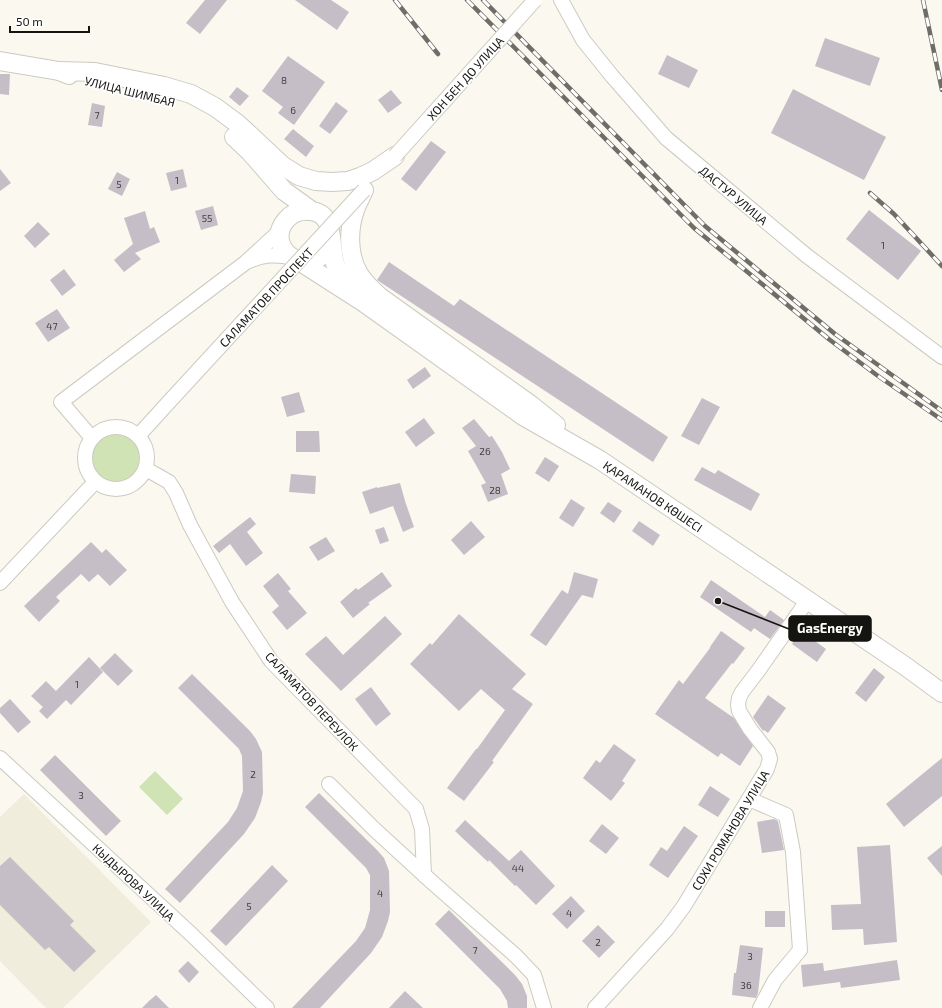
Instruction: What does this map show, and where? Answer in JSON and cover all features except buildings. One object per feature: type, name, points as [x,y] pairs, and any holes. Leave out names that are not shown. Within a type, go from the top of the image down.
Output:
[{"type":"main road","points":[[0,61],[59,71],[95,72],[164,86],[191,94],[215,106],[283,166],[299,176],[316,181],[348,181],[373,171],[395,156]]},
{"type":"main road","name":"УЛИЦА ШИМБАЯ","points":[[59,71],[93,83],[161,97],[186,105],[209,117],[230,133],[254,157],[270,176]]},
{"type":"main road","points":[[270,176],[284,191],[312,211],[320,214],[326,220],[332,235],[331,243],[336,266],[346,284],[363,302]]},
{"type":"main road","points":[[270,176],[278,194],[281,208],[280,241],[284,250],[295,259],[363,302]]},
{"type":"main road","points":[[364,190],[355,210],[351,226],[350,244],[353,259],[359,274],[369,287],[531,405],[600,460]]},
{"type":"main road","points":[[281,228],[290,215],[300,211],[312,211]]},
{"type":"main road","points":[[295,259],[307,262],[315,260],[327,251],[331,243]]},
{"type":"main road","name":"ҚАРАМАНОВ КӨШЕСІ","points":[[363,302],[523,416],[600,460],[905,666],[942,693]]},
{"type":"street","name":"ХОН БЕН ДО УЛИЦА","points":[[364,190],[535,0]]},
{"type":"street","name":"ДАСТУР УЛИЦА","points":[[561,0],[583,40],[666,138],[807,256],[942,357]]},
{"type":"street","name":"САЛАМАТОВ ПРОСПЕКТ","points":[[138,436],[364,190]]},
{"type":"street","points":[[92,438],[61,402],[245,262],[281,228]]},
{"type":"street","points":[[245,262],[261,256],[275,255],[295,259]]},
{"type":"street","points":[[115,427],[127,429],[138,436],[145,445],[148,457],[146,469],[140,479],[130,487],[118,490],[106,488],[95,482],[88,472],[85,461],[86,449],[92,438],[102,430],[115,427]]},
{"type":"street","name":"САЛАМАТОВ ПЕРЕУЛОК","points":[[146,469],[169,482],[176,493],[190,525],[232,602],[270,661],[416,809],[422,829],[424,875]]},
{"type":"street","points":[[0,584],[95,482]]},
{"type":"street","name":"СОХИ РОМАНОВА УЛИЦА","points":[[595,1008],[667,929],[680,912],[767,769],[770,760],[768,752],[750,729],[740,711],[738,705],[739,698],[807,601]]},
{"type":"street","name":"КЫДЫРОВА УЛИЦА","points":[[0,758],[191,934],[267,1008]]},
{"type":"street","points":[[329,784],[424,875],[516,956],[534,975],[544,1008]]},
{"type":"street","points":[[750,799],[786,815],[794,852],[800,950],[775,980],[760,1008]]},
{"type":"shaded area","points":[[24,794],[151,922],[63,1008],[46,1008],[0,961],[0,817]]},
{"type":"green space","points":[[111,434],[121,434],[133,441],[140,453],[140,463],[133,475],[121,482],[111,482],[103,478],[96,471],[92,463],[92,453],[96,445],[103,438]]},
{"type":"green space","points":[[155,771],[183,799],[167,815],[139,787]]},
{"type":"railway","points":[[395,0],[438,54]]},
{"type":"railway","points":[[467,0],[694,228],[830,340],[878,376],[942,420]]},
{"type":"railway","points":[[483,0],[705,226],[835,334],[942,411]]},
{"type":"railway","points":[[923,0],[942,90]]},
{"type":"railway","points":[[870,193],[894,214],[942,266]]},
{"type":"place","name":"GasEnergy","points":[[718,601]]}]
